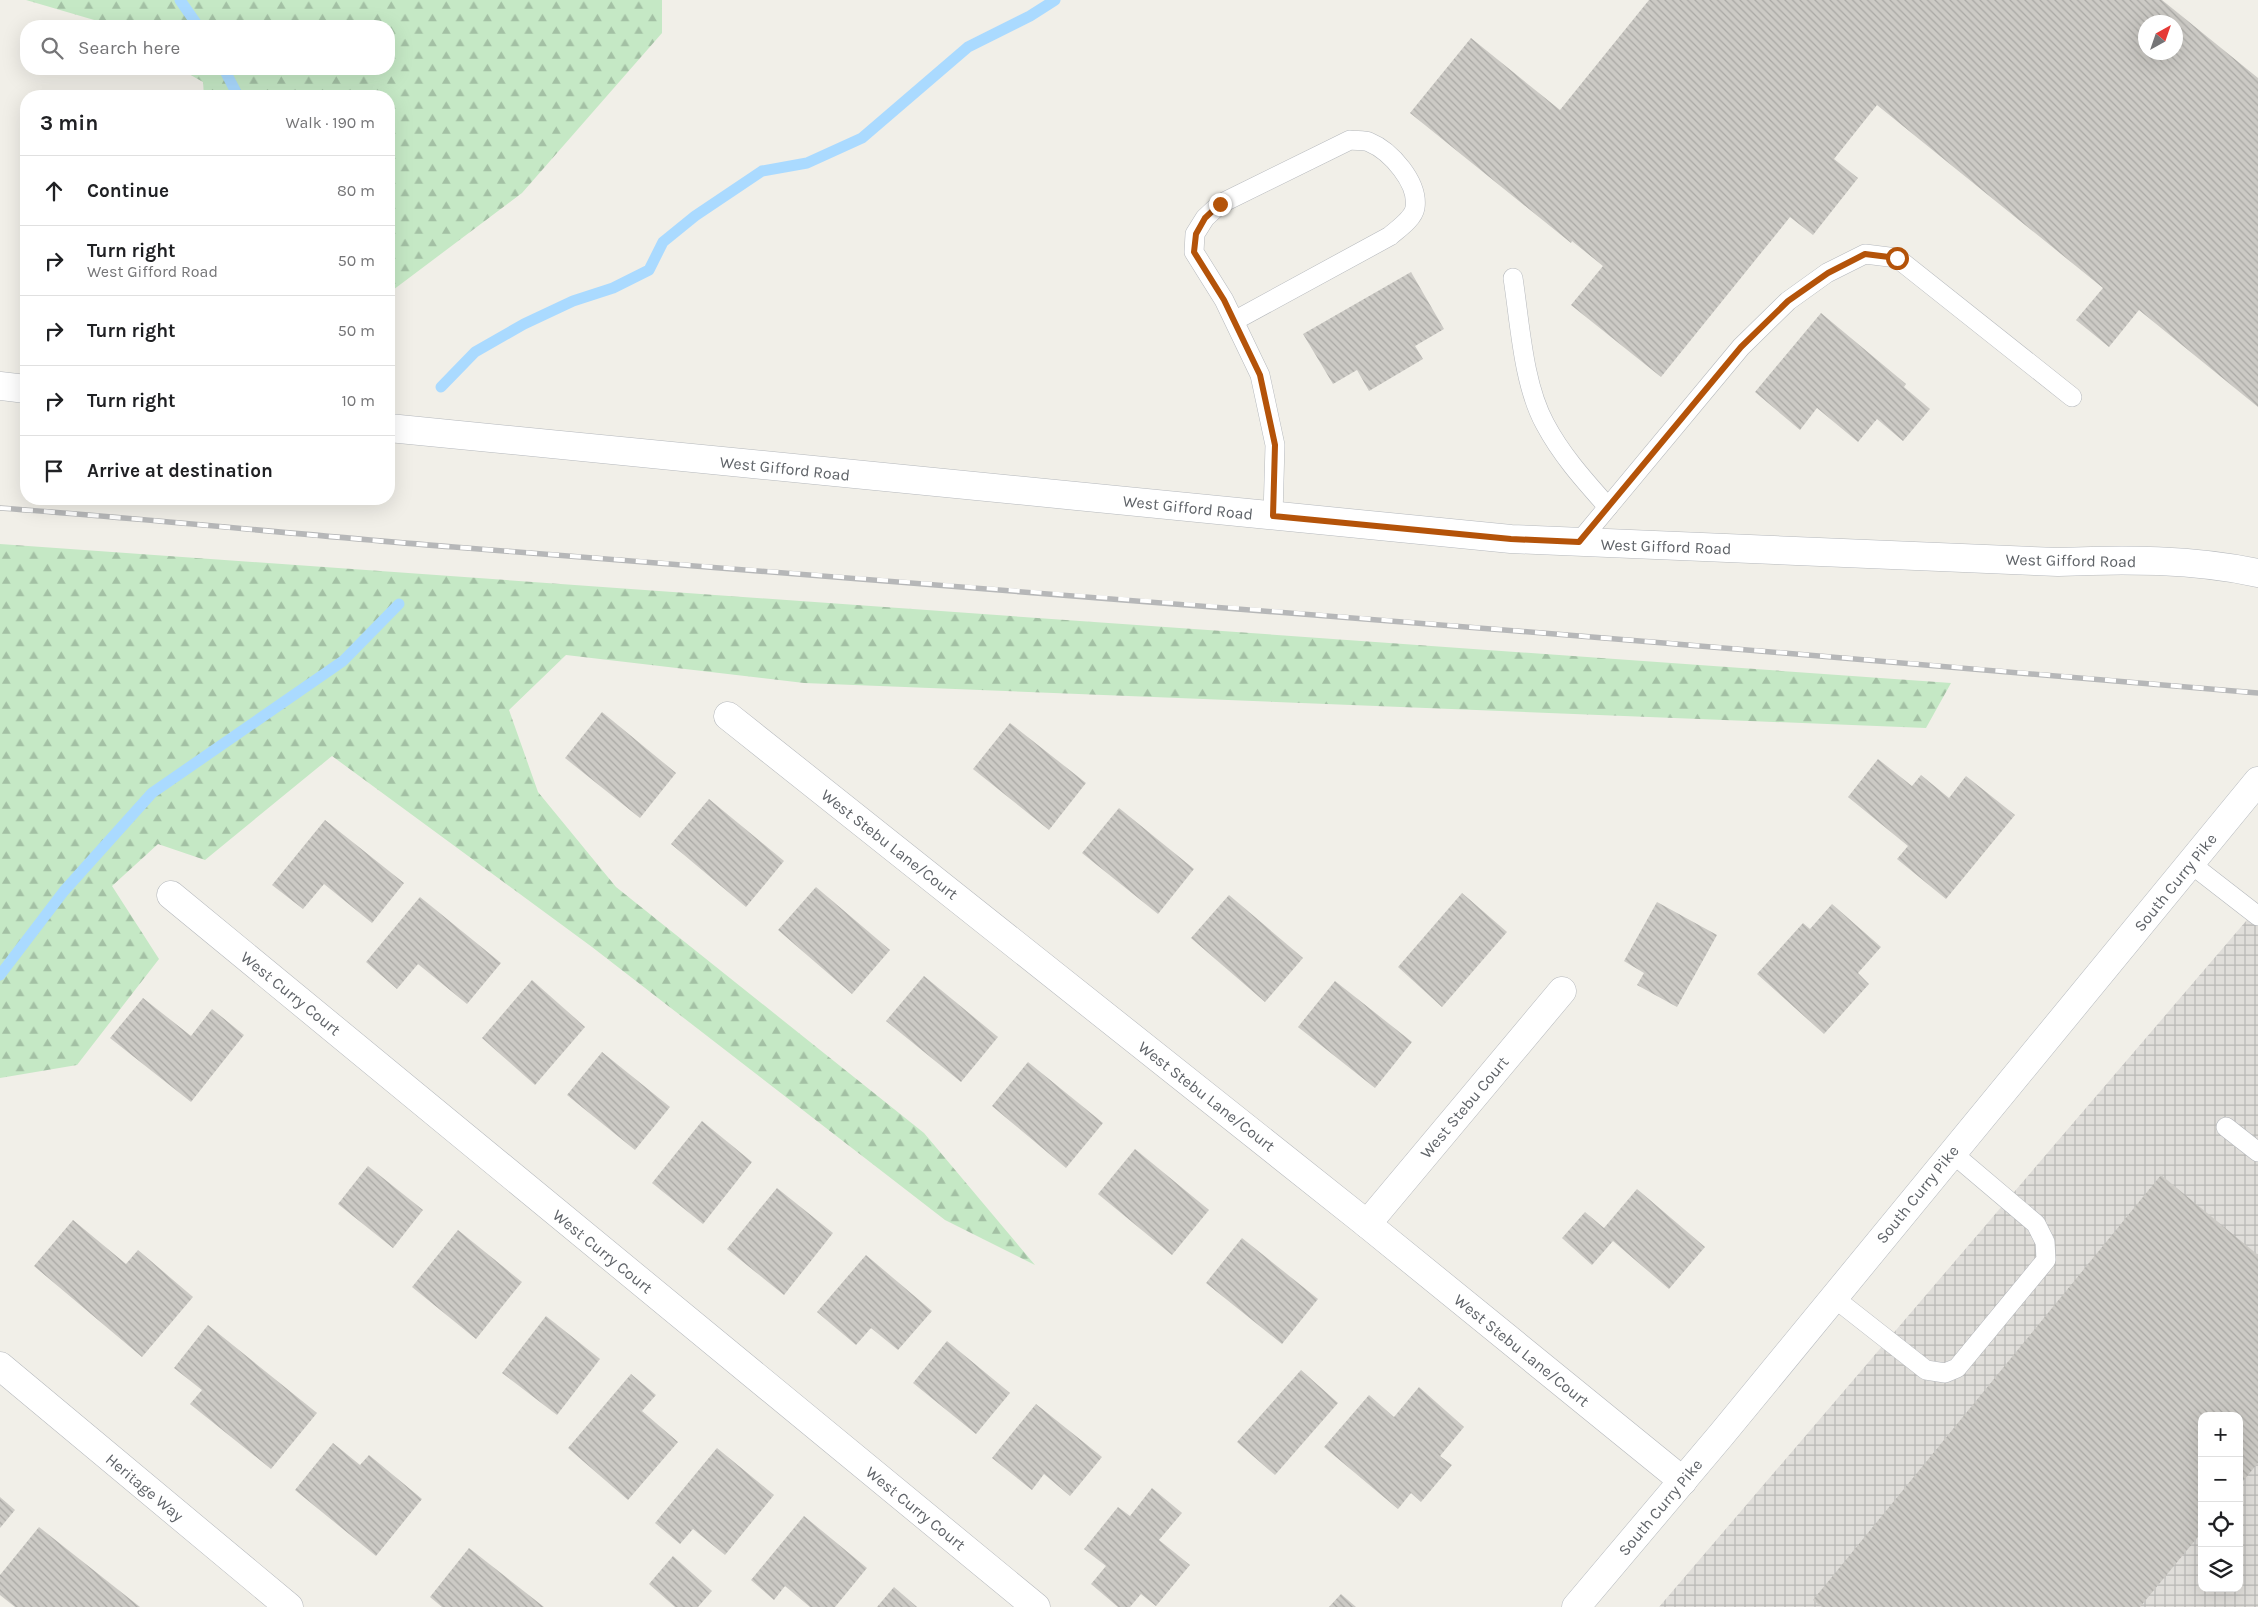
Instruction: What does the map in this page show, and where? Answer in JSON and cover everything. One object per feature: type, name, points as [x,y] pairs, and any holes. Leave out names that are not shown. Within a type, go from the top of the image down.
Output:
[{"type":"street","points":[[0,386],[20,388]]},
{"type":"street","name":"West Gifford Road","points":[[395,429],[1511,539],[2058,562],[2120,559],[2236,568],[2258,573]]},
{"type":"street","name":"West Stebu Lane/Court","points":[[728,716],[1366,1224],[1683,1481]]},
{"type":"street","name":"South Curry Pike","points":[[1576,1607],[1683,1481],[2258,780]]},
{"type":"street","name":"West Curry Court","points":[[171,895],[1036,1607]]},
{"type":"street","name":"West Stebu Court","points":[[1366,1224],[1562,991]]},
{"type":"street","name":"Heritage Way","points":[[0,1366],[289,1607]]},
{"type":"lane","points":[[1234,321],[1390,236],[1404,225],[1415,210],[1414,193],[1402,170],[1385,151],[1367,141],[1350,140],[1220,204],[1205,218],[1196,234],[1194,252],[1224,300],[1234,321],[1260,375],[1275,445],[1273,516]]},
{"type":"lane","points":[[1579,542],[1741,347],[1788,301],[1828,273],[1865,254],[1897,258],[2072,397]]},
{"type":"lane","points":[[1513,278],[1527,376],[1544,423],[1568,462],[1608,507]]},
{"type":"lane","points":[[2191,864],[2258,916]]},
{"type":"lane","points":[[2226,1127],[2258,1152]]},
{"type":"lane","points":[[1833,1297],[1926,1370],[1945,1373],[1957,1368],[2046,1260],[2045,1242],[2036,1224],[1951,1152]]},
{"type":"shaded area","points":[[2258,907],[2258,1607],[1659,1607]]},
{"type":"green space","points":[[26,0],[662,0],[662,33],[522,193],[395,288],[395,90],[204,90],[203,82],[191,75],[395,75],[395,20],[94,20]]},
{"type":"green space","points":[[0,544],[1951,683],[1926,728],[804,683],[566,655],[509,710],[538,792],[616,887],[924,1133],[1035,1265],[945,1220],[592,947],[332,756],[205,860],[158,844],[112,886],[159,959],[77,1065],[0,1078]]},
{"type":"building","points":[[1649,0],[2162,0],[2180,15],[2138,15],[2138,60],[2183,60],[2183,17],[2258,78],[2258,407],[2139,310],[2109,347],[2076,320],[2103,288],[1877,105],[1834,159],[1858,178],[1813,235],[1790,217],[1661,377],[1571,305],[1603,266],[1572,241],[1571,243],[1410,113],[1471,38],[1560,110]]},
{"type":"building","points":[[1411,272],[1444,329],[1415,346],[1423,359],[1369,391],[1357,370],[1333,384],[1303,334]]},
{"type":"building","points":[[1821,313],[1906,384],[1904,387],[1930,409],[1903,441],[1877,419],[1858,442],[1817,408],[1800,430],[1755,392]]},
{"type":"building","points":[[602,712],[676,773],[640,818],[565,758]]},
{"type":"building","points":[[1010,723],[1086,783],[1049,830],[973,769]]},
{"type":"building","points":[[1878,759],[1912,786],[1921,775],[1949,798],[1966,776],[2015,815],[1946,899],[1897,859],[1908,846],[1848,797]]},
{"type":"building","points":[[709,799],[784,861],[746,907],[671,844]]},
{"type":"building","points":[[1119,808],[1194,869],[1158,914],[1082,853]]},
{"type":"building","points":[[325,820],[404,883],[372,923],[324,884],[303,909],[272,885]]},
{"type":"building","points":[[816,887],[890,950],[852,994],[778,930]]},
{"type":"building","points":[[1462,893],[1507,932],[1442,1007],[1398,967]]},
{"type":"building","points":[[1229,895],[1303,958],[1265,1002],[1191,938]]},
{"type":"building","points":[[420,897],[501,963],[467,1004],[418,964],[397,989],[366,962]]},
{"type":"building","points":[[1657,902],[1717,935],[1677,1007],[1637,985],[1644,973],[1624,961]]},
{"type":"building","points":[[1832,904],[1881,947],[1858,973],[1869,984],[1824,1034],[1757,974],[1803,923],[1810,929]]},
{"type":"building","points":[[924,976],[998,1037],[961,1082],[886,1021]]},
{"type":"building","points":[[532,980],[585,1027],[535,1085],[482,1038]]},
{"type":"building","points":[[1335,981],[1412,1042],[1375,1088],[1298,1027]]},
{"type":"building","points":[[143,998],[191,1036],[212,1009],[244,1035],[191,1102],[110,1038]]},
{"type":"building","points":[[602,1052],[670,1107],[635,1150],[567,1095]]},
{"type":"building","points":[[1028,1062],[1103,1123],[1066,1168],[992,1106]]},
{"type":"building","points":[[702,1121],[752,1162],[703,1224],[652,1183]]},
{"type":"building","points":[[1135,1149],[1209,1210],[1172,1255],[1098,1194]]},
{"type":"building","points":[[368,1166],[423,1210],[393,1248],[338,1204]]},
{"type":"building","points":[[2161,1175],[2258,1255],[2258,1463],[2243,1481],[2243,1412],[2198,1412],[2198,1537],[2140,1607],[1822,1607],[1813,1600]]},
{"type":"building","points":[[777,1188],[833,1233],[784,1295],[727,1249]]},
{"type":"building","points":[[1637,1189],[1705,1247],[1669,1289],[1613,1241],[1592,1265],[1562,1238],[1585,1212],[1604,1228]]},
{"type":"building","points":[[73,1220],[126,1264],[138,1250],[193,1297],[142,1357],[34,1266]]},
{"type":"building","points":[[458,1230],[522,1282],[476,1339],[412,1287]]},
{"type":"building","points":[[1242,1238],[1318,1299],[1282,1344],[1206,1283]]},
{"type":"building","points":[[866,1255],[932,1311],[898,1350],[871,1328],[856,1345],[817,1312]]},
{"type":"building","points":[[546,1316],[600,1359],[557,1415],[502,1373]]},
{"type":"building","points":[[208,1325],[317,1413],[271,1469],[190,1404],[202,1390],[174,1368]]},
{"type":"building","points":[[947,1341],[1010,1393],[976,1434],[913,1383]]},
{"type":"building","points":[[1301,1370],[1338,1403],[1275,1475],[1237,1442]]},
{"type":"building","points":[[631,1374],[656,1395],[642,1411],[678,1442],[628,1500],[568,1448]]},
{"type":"building","points":[[1419,1387],[1464,1427],[1440,1456],[1452,1465],[1421,1502],[1411,1493],[1398,1509],[1324,1447],[1369,1395],[1394,1417]]},
{"type":"building","points":[[1036,1404],[1102,1457],[1070,1496],[1044,1474],[1032,1490],[992,1458]]},
{"type":"building","points":[[333,1443],[360,1465],[369,1455],[422,1499],[376,1556],[295,1490]]},
{"type":"building","points":[[717,1448],[774,1495],[725,1555],[693,1529],[680,1544],[655,1523]]},
{"type":"building","points":[[1152,1488],[1182,1513],[1159,1540],[1190,1565],[1156,1606],[1141,1594],[1130,1607],[1118,1607],[1091,1584],[1106,1566],[1084,1549],[1118,1507],[1130,1516]]},
{"type":"building","points":[[0,1497],[15,1510],[0,1528]]},
{"type":"building","points":[[804,1516],[867,1568],[835,1607],[810,1607],[785,1586],[774,1600],[751,1580]]},
{"type":"building","points":[[39,1527],[140,1607],[15,1607],[0,1595],[0,1575]]},
{"type":"building","points":[[469,1548],[544,1607],[442,1607],[430,1597]]},
{"type":"building","points":[[673,1556],[712,1591],[698,1607],[675,1607],[649,1584]]},
{"type":"building","points":[[894,1587],[917,1607],[877,1607]]},
{"type":"building","points":[[1341,1594],[1356,1607],[1329,1607]]},
{"type":"waterway","points":[[180,0],[194,20]]},
{"type":"waterway","points":[[441,387],[475,352],[524,324],[573,301],[613,288],[649,270],[663,242],[695,216],[762,171],[807,163],[862,138],[968,47],[1030,16],[1055,0]]},
{"type":"waterway","points":[[227,75],[235,90]]},
{"type":"waterway","points":[[0,975],[64,891],[152,793],[343,661],[399,604]]},
{"type":"railway","points":[[0,508],[454,547],[1356,618],[2258,693]]},
{"type":"route","points":[[1220,204],[1205,218],[1196,234],[1194,252],[1224,300],[1260,375],[1275,445],[1273,516],[1511,539],[1579,542],[1741,347],[1788,301],[1828,273],[1865,254],[1897,258]]}]
